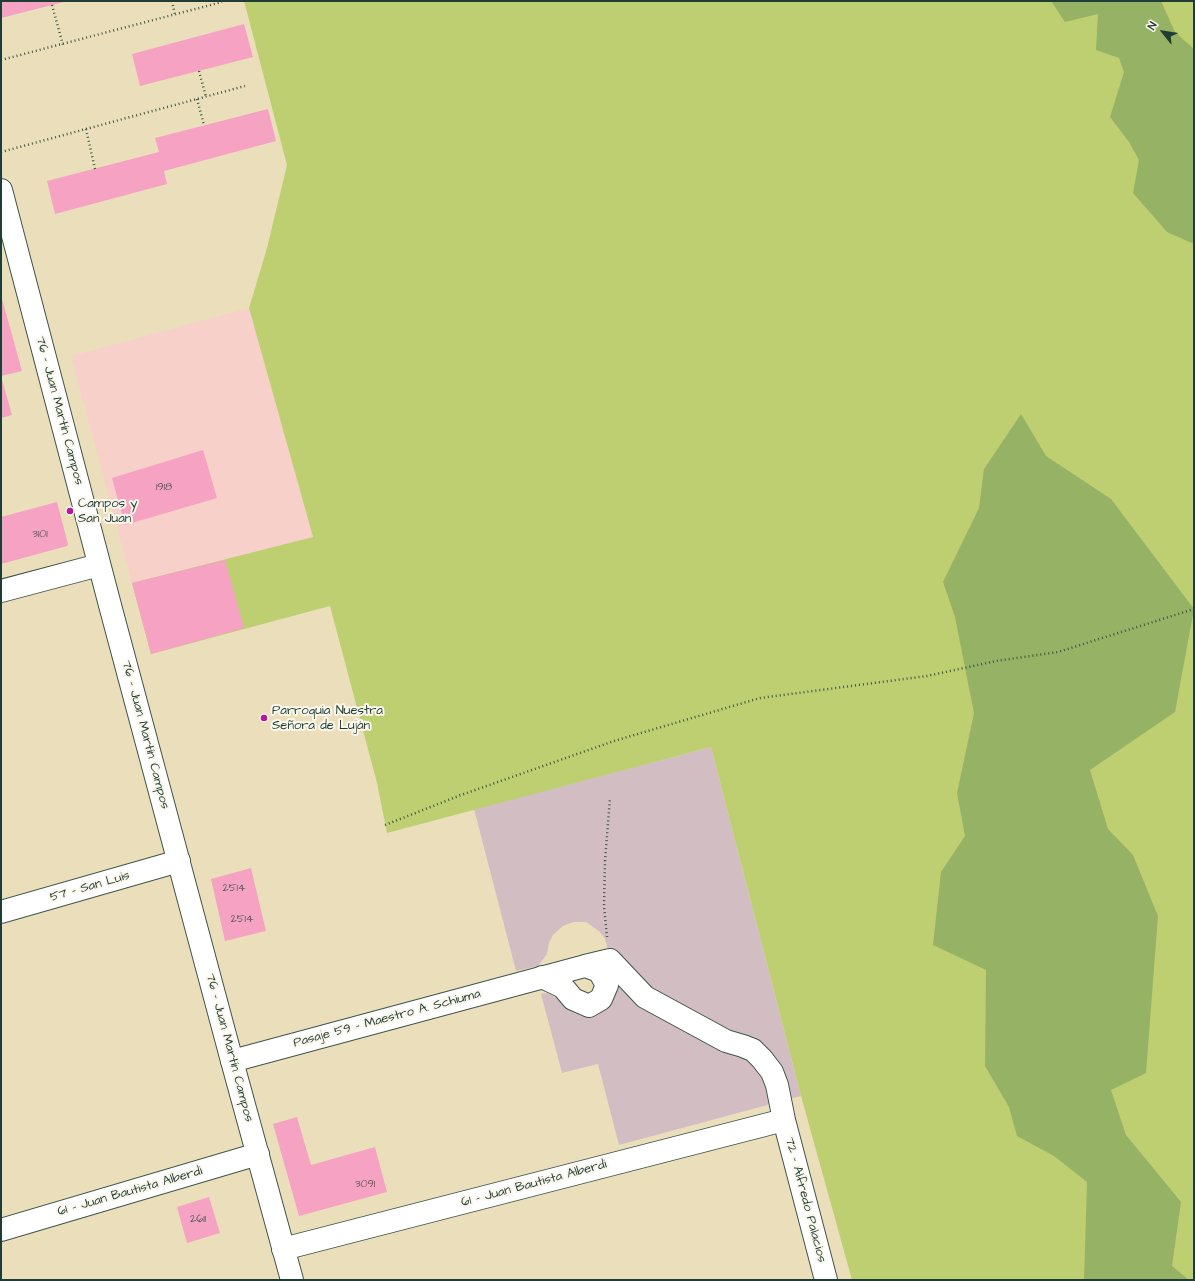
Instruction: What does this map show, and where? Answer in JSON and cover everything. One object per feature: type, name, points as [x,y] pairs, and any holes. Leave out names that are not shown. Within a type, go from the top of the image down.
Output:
[{"type":"street","name":"76 - Juan Martín Campos","points":[[1,190],[99,564],[292,1280]]},
{"type":"street","points":[[1,591],[99,564]]},
{"type":"street","name":"57 - San Luis","points":[[1,912],[179,861]]},
{"type":"street","name":"Pasaje 59 - Maestro A. Schiuma","points":[[232,1061],[610,960]]},
{"type":"street","name":"72 - Alfredo Palacios","points":[[610,960],[645,997],[687,1018],[726,1041],[753,1050],[772,1072],[777,1086],[784,1120],[826,1280]]},
{"type":"street","points":[[542,977],[563,987],[573,999],[589,1006],[601,999],[607,985],[599,971],[585,966]]},
{"type":"street","name":"61 - Juan Bautista Alberdi","points":[[283,1249],[784,1120]]},
{"type":"street","name":"61 - Juan Bautista Alberdi","points":[[1,1230],[258,1154]]},
{"type":"path","points":[[172,1],[175,15]]},
{"type":"path","points":[[1,60],[222,2]]},
{"type":"path","points":[[52,5],[63,44]]},
{"type":"path","points":[[199,71],[206,97]]},
{"type":"path","points":[[1,152],[245,86]]},
{"type":"path","points":[[197,100],[204,126]]},
{"type":"path","points":[[86,129],[95,169]]},
{"type":"path","points":[[386,824],[460,795],[614,742],[760,698],[927,676],[996,661],[1058,652],[1194,609]]},
{"type":"path","points":[[610,798],[605,861],[604,906],[610,960]]},
{"type":"shaded area","points":[[249,308],[313,537],[132,583],[71,356]]},
{"type":"shaded area","points":[[711,747],[801,1096],[619,1145],[598,1064],[562,1073],[541,994],[547,993],[559,999],[568,1010],[581,1016],[587,1017],[603,1011],[609,1006],[617,989],[616,976],[605,939],[600,932],[586,922],[574,922],[568,924],[563,926],[553,935],[549,943],[547,954],[538,966],[516,971],[474,809]]},
{"type":"green space","points":[[244,1],[1194,1],[1194,1280],[852,1280],[801,1096],[711,747],[387,833],[377,783],[330,606],[151,654],[132,583],[313,537],[249,308],[267,248],[287,165]]},
{"type":"green space","points":[[1051,1],[1161,1],[1175,32],[1194,49],[1194,244],[1167,232],[1133,193],[1139,160],[1129,142],[1110,117],[1124,72],[1119,58],[1096,50],[1098,14],[1065,22]]},
{"type":"green space","points":[[1021,414],[1046,456],[1111,499],[1194,609],[1175,712],[1090,770],[1108,829],[1133,855],[1158,916],[1146,1073],[1111,1090],[1126,1135],[1181,1202],[1172,1266],[1189,1280],[1084,1280],[1087,1182],[1054,1156],[1017,1136],[1009,1107],[985,1066],[986,970],[933,945],[941,872],[965,836],[957,793],[974,713],[955,617],[943,582],[979,508],[984,469]]},
{"type":"building","points":[[1,1],[64,1],[64,2],[1,18]]},
{"type":"building","points":[[244,24],[253,57],[140,86],[132,54]]},
{"type":"building","points":[[268,109],[276,141],[164,171],[167,184],[55,214],[47,181],[159,152],[155,138]]},
{"type":"building","points":[[1,295],[22,371],[1,376]]},
{"type":"building","points":[[1,376],[12,415],[1,418]]},
{"type":"building","points":[[203,450],[217,498],[125,525],[112,478]]},
{"type":"building","points":[[57,502],[68,544],[67,546],[1,564],[1,517]]},
{"type":"building","points":[[225,560],[244,628],[151,654],[132,583]]},
{"type":"building","points":[[251,868],[266,931],[225,941],[211,879]]},
{"type":"building","points":[[297,1117],[311,1165],[375,1147],[387,1192],[299,1216],[273,1124]]},
{"type":"building","points":[[209,1197],[220,1233],[187,1243],[177,1207]]},
{"type":"place","name":"Campos y San Juan","points":[[70,511]]},
{"type":"place","name":"Parroquia Nuestra Señora de Luján","points":[[264,718]]}]
